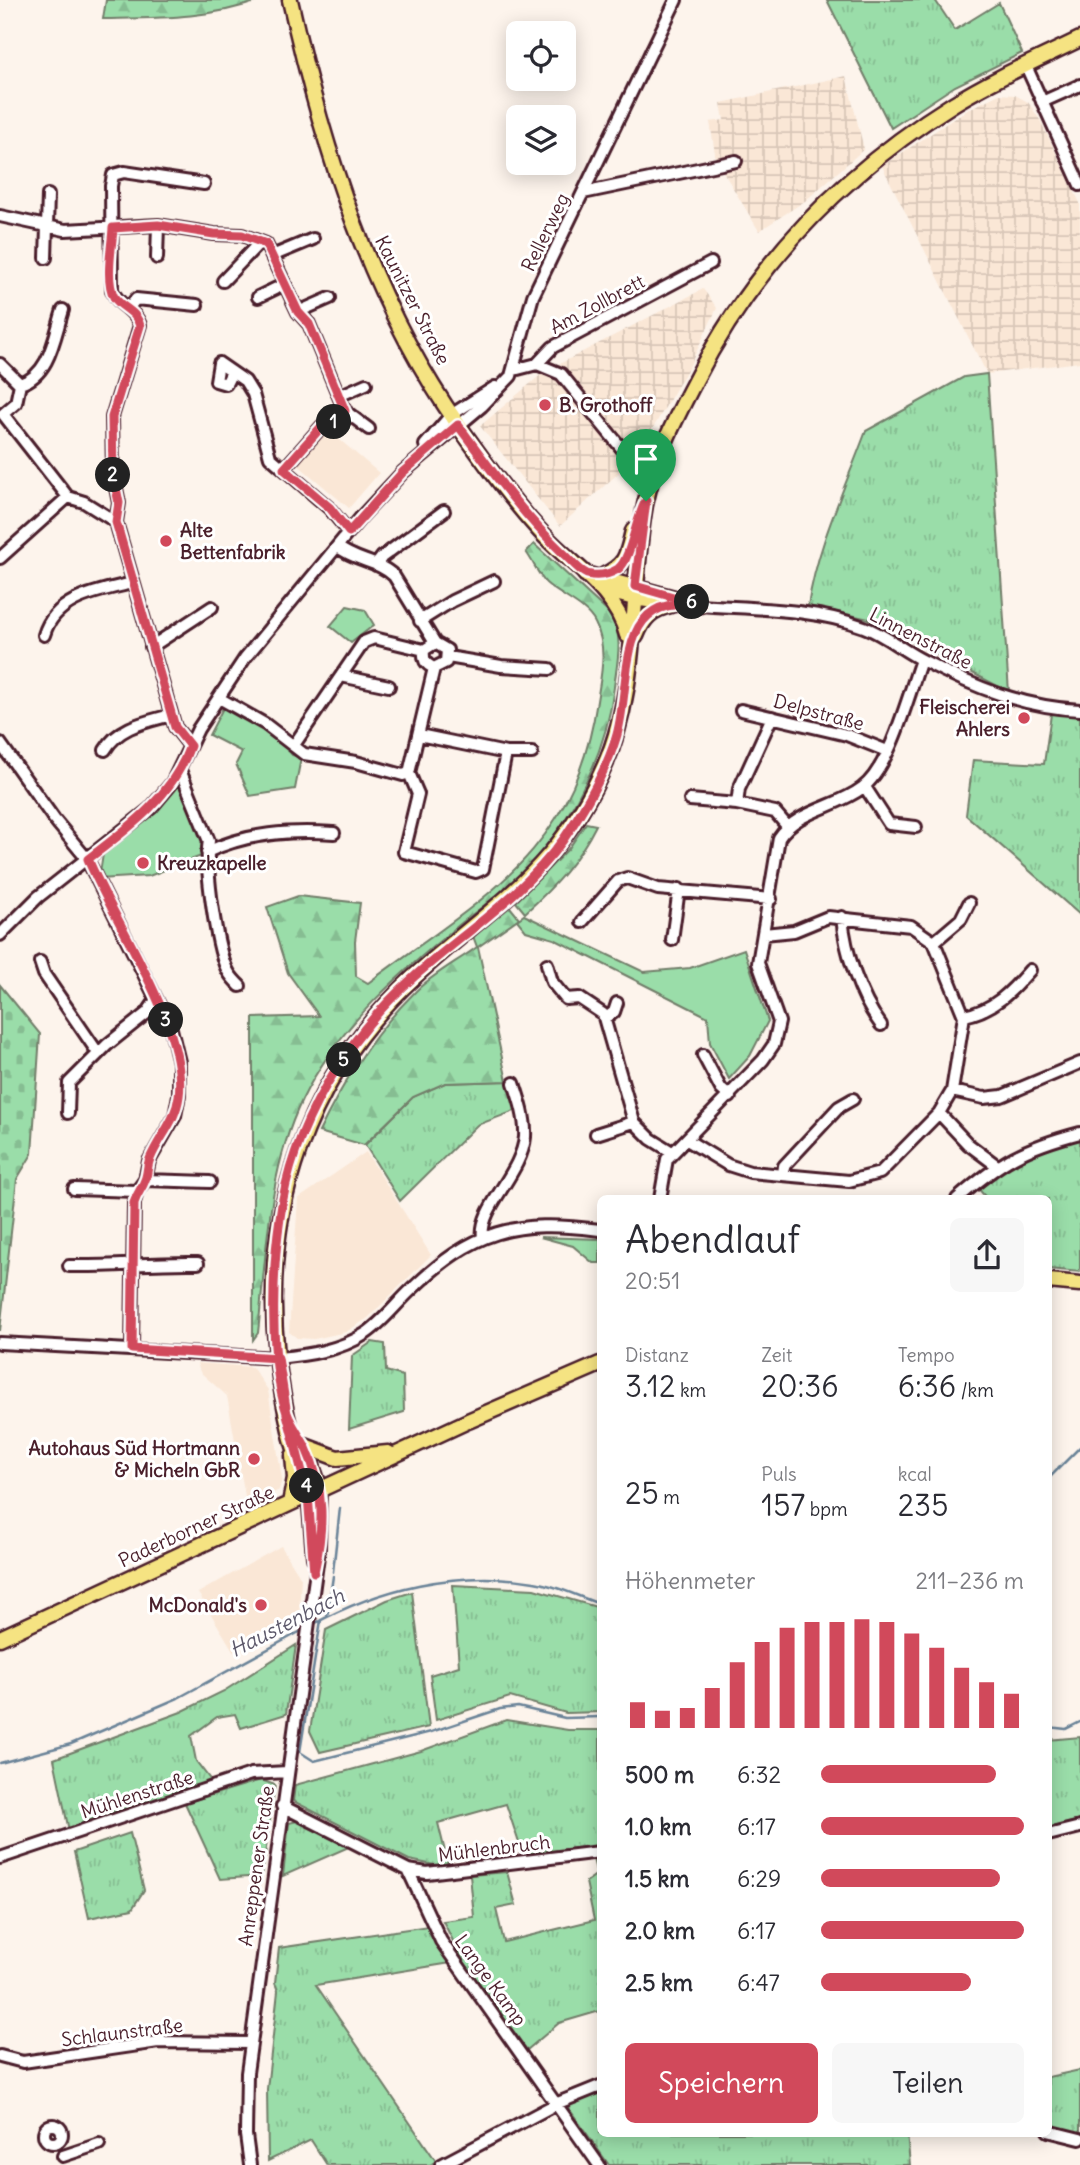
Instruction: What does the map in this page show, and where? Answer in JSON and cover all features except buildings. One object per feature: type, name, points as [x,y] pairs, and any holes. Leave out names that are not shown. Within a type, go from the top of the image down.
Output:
[{"type":"main road","name":"Kaunitzer Straße","points":[[290,0],[326,144],[352,220],[403,331],[454,420],[508,494],[542,533],[585,573],[603,582]]},
{"type":"main road","points":[[314,1492],[287,1414],[278,1358],[275,1271],[280,1216],[303,1132],[329,1083],[367,1027],[413,978],[508,900],[561,841],[594,788],[617,737],[631,650],[634,592],[646,501],[660,454],[705,360],[739,305],[775,257],[810,217],[862,169],[954,104],[1080,39]]},
{"type":"main road","points":[[603,582],[620,568],[627,556],[637,516],[646,501]]},
{"type":"main road","points":[[603,582],[673,604],[701,605]]},
{"type":"main road","points":[[603,582],[622,617],[631,650]]},
{"type":"main road","points":[[634,592],[701,605]]},
{"type":"main road","points":[[631,650],[641,622],[656,608],[673,604]]},
{"type":"main road","points":[[1052,1281],[1080,1284]]},
{"type":"main road","name":"Paderborner Straße","points":[[0,1638],[403,1451],[597,1365]]},
{"type":"main road","points":[[299,1443],[337,1458],[403,1451]]},
{"type":"main road","points":[[290,1503],[299,1443]]},
{"type":"street","name":"Rellerweg","points":[[514,370],[533,296],[676,0]]},
{"type":"street","points":[[1026,66],[1080,185]]},
{"type":"street","points":[[1042,102],[1080,85]]},
{"type":"street","points":[[583,193],[736,161]]},
{"type":"street","points":[[190,746],[180,736],[171,715],[116,522],[119,503],[113,473],[112,417],[140,326],[137,316],[120,304],[112,290],[113,175],[124,172],[204,184]]},
{"type":"street","points":[[46,258],[48,195]]},
{"type":"street","points":[[0,216],[65,230],[158,225],[214,234],[242,235],[266,244],[298,312],[309,324],[341,395],[345,411],[369,429]]},
{"type":"street","points":[[157,258],[158,225]]},
{"type":"street","points":[[272,256],[313,239]]},
{"type":"street","points":[[223,281],[260,242]]},
{"type":"street","name":"Am Zollbrett","points":[[514,370],[537,364],[553,347],[711,263]]},
{"type":"street","points":[[258,297],[285,284]]},
{"type":"street","points":[[128,309],[136,299],[147,298],[197,305]]},
{"type":"street","points":[[298,312],[330,298]]},
{"type":"street","points":[[20,384],[34,380],[44,366],[63,310]]},
{"type":"street","points":[[0,364],[20,384]]},
{"type":"street","points":[[537,364],[561,374],[623,450]]},
{"type":"street","points":[[0,935],[38,897],[151,808],[180,770],[190,746],[245,658],[349,532],[454,420],[506,381],[514,370]]},
{"type":"street","points":[[232,372],[245,382],[253,394],[270,457],[330,508],[349,532]]},
{"type":"street","points":[[20,384],[16,403],[2,416],[68,497],[84,502],[116,522]]},
{"type":"street","points":[[341,395],[366,384]]},
{"type":"street","points":[[284,469],[322,426],[335,422],[345,411]]},
{"type":"street","points":[[0,558],[68,497]]},
{"type":"street","points":[[376,565],[382,557],[444,511]]},
{"type":"street","points":[[338,547],[364,563],[376,565],[394,576],[420,621],[435,643],[443,645],[448,657]]},
{"type":"street","points":[[420,621],[494,580]]},
{"type":"street","points":[[44,635],[50,618],[69,603],[96,591],[133,583]]},
{"type":"street","name":"Linnenstraße","points":[[701,605],[837,618],[867,628],[922,660],[1007,699],[1080,710]]},
{"type":"street","points":[[151,647],[212,607]]},
{"type":"street","points":[[294,745],[361,645],[369,639],[425,650],[435,643]]},
{"type":"street","points":[[425,650],[426,664],[434,668],[440,667],[448,657]]},
{"type":"street","points":[[448,657],[501,666],[550,669]]},
{"type":"street","points":[[661,1195],[667,1159],[672,1152],[730,1097],[763,1060],[778,1031],[776,1012],[758,963],[771,899],[779,838],[787,826],[865,787],[887,751],[922,660]]},
{"type":"street","points":[[434,668],[409,773],[418,794],[404,852],[476,872],[483,869],[506,753]]},
{"type":"street","points":[[341,676],[389,686]]},
{"type":"street","points":[[219,698],[265,724],[304,754],[356,762],[403,775],[409,773]]},
{"type":"street","name":"Delpstraße","points":[[741,710],[847,736],[887,751]]},
{"type":"street","points":[[105,750],[111,739],[131,727],[171,715]]},
{"type":"street","points":[[737,804],[739,789],[772,717]]},
{"type":"street","points":[[419,735],[506,753],[532,753]]},
{"type":"street","points":[[0,743],[54,819],[88,859],[171,1029],[180,1062],[175,1116],[149,1161],[145,1180],[137,1191],[132,1349]]},
{"type":"street","points":[[180,770],[209,841],[207,852],[210,893],[227,971],[240,986]]},
{"type":"street","points":[[865,787],[889,824],[916,827]]},
{"type":"street","points":[[690,800],[737,804],[775,812],[787,826]]},
{"type":"street","points":[[207,852],[261,835],[302,831],[334,833]]},
{"type":"street","points":[[582,922],[618,881],[627,877],[642,885],[731,897],[771,899]]},
{"type":"street","points":[[673,940],[679,889]]},
{"type":"street","points":[[934,942],[961,919],[969,904]]},
{"type":"street","points":[[687,1140],[728,1165],[750,1172],[849,1181],[865,1179],[880,1172],[896,1159],[939,1113],[952,1091],[964,1016],[934,942],[911,926],[842,917],[828,917],[794,931],[764,934]]},
{"type":"street","points":[[842,917],[844,936],[870,1012],[881,1025]]},
{"type":"street","points":[[40,962],[44,974],[98,1053]]},
{"type":"street","points":[[547,964],[552,982],[566,999],[579,998],[601,1010],[606,1018],[608,1037],[634,1122],[651,1139],[672,1152]]},
{"type":"street","points":[[964,1016],[981,1013],[1005,998],[1030,970]]},
{"type":"street","points":[[68,1113],[69,1083],[98,1053],[147,1013],[156,1000]]},
{"type":"street","points":[[606,1018],[614,1012],[617,1003]]},
{"type":"street","points":[[704,1055],[721,1089],[730,1097]]},
{"type":"street","points":[[952,1091],[984,1098],[1002,1097],[1080,1063]]},
{"type":"street","points":[[483,1237],[484,1219],[519,1161],[525,1139],[525,1122],[514,1083]]},
{"type":"street","points":[[783,1174],[784,1166],[839,1107],[853,1099]]},
{"type":"street","points":[[939,1113],[968,1144],[996,1165]]},
{"type":"street","points":[[596,1134],[634,1122]]},
{"type":"street","points":[[962,1195],[996,1165],[1040,1143],[1080,1133]]},
{"type":"street","points":[[145,1180],[210,1182]]},
{"type":"street","points":[[74,1189],[137,1191]]},
{"type":"street","points":[[0,1343],[278,1358],[315,1354],[365,1334],[437,1265],[483,1237],[522,1227],[564,1225],[597,1230]]},
{"type":"street","points":[[69,1266],[127,1267],[135,1264],[198,1263]]},
{"type":"street","name":"Anreppener Straße","points":[[250,2165],[245,2107],[250,2043],[309,1619],[314,1572],[314,1492]]},
{"type":"street","name":"Mühlenstraße","points":[[0,1858],[251,1774],[287,1772]]},
{"type":"street","name":"Mühlenbruch","points":[[282,1806],[408,1870],[446,1873],[597,1852]]},
{"type":"street","points":[[1052,1834],[1080,1827]]},
{"type":"street","name":"Lange Kamp","points":[[408,1870],[441,1941],[558,2103],[599,2165]]},
{"type":"street","name":"Schlaunstraße","points":[[0,2056],[23,2062],[158,2042],[250,2043]]},
{"type":"street","points":[[441,2165],[558,2103],[597,2087]]},
{"type":"street","points":[[1052,2132],[1080,2139]]},
{"type":"street","points":[[56,2142],[64,2161],[99,2144]]},
{"type":"shaded area","points":[[846,76],[864,149],[805,201],[759,231],[716,160],[710,122],[724,120],[721,103]]},
{"type":"shaded area","points":[[999,94],[1015,95],[1028,102],[1040,120],[1080,203],[1080,362],[987,374],[882,166],[967,110]]},
{"type":"shaded area","points":[[703,289],[717,308],[690,365],[653,428],[623,469],[560,526],[480,426],[544,372]]},
{"type":"shaded area","points":[[327,429],[379,473],[349,508],[297,464]]},
{"type":"shaded area","points":[[366,1152],[431,1255],[368,1318],[346,1332],[314,1339],[297,1338],[289,1332],[298,1199]]},
{"type":"shaded area","points":[[197,1363],[252,1367],[268,1390],[282,1479],[279,1490],[247,1507],[227,1396],[200,1372]]},
{"type":"shaded area","points":[[281,1546],[301,1578],[299,1613],[234,1652],[198,1593]]},
{"type":"green space","points":[[106,0],[261,0],[205,14],[103,19]]},
{"type":"green space","points":[[827,0],[935,0],[955,30],[999,3],[1022,53],[955,86],[891,128]]},
{"type":"green space","points":[[987,374],[1009,692],[869,619],[808,606],[832,517],[866,431],[964,377]]},
{"type":"green space","points":[[534,544],[611,615],[615,624],[618,641],[617,668],[605,733],[597,756],[577,800],[536,859],[511,884],[440,941],[373,1001],[334,1047],[317,1073],[291,1127],[275,1184],[266,1244],[258,1333],[253,1340],[253,1018],[319,1016],[288,973],[267,907],[298,896],[360,903],[355,941],[356,976],[368,983],[484,897],[516,868],[544,835],[567,798],[585,754],[602,671],[602,652],[599,632],[591,617],[540,576],[526,552]]},
{"type":"green space","points":[[347,606],[365,610],[374,625],[351,643],[330,626]]},
{"type":"green space","points":[[223,708],[275,734],[292,755],[301,758],[295,789],[250,796],[236,764],[242,752],[209,735]]},
{"type":"green space","points":[[1051,714],[1080,716],[1080,915],[966,815],[973,760],[1044,764]]},
{"type":"green space","points":[[182,779],[205,833],[204,855],[149,876],[99,879],[103,854],[148,817]]},
{"type":"green space","points":[[586,823],[596,825],[574,862],[525,913],[516,902],[569,848]]},
{"type":"green space","points":[[510,907],[519,918],[478,947],[507,1081],[445,1083],[413,1097],[364,1145],[319,1132],[350,1075],[387,1023],[423,985],[477,947],[473,936]]},
{"type":"green space","points":[[524,915],[644,972],[690,968],[744,949],[768,1021],[750,1056],[729,1079],[710,1043],[708,1017],[554,939],[526,931],[517,920]]},
{"type":"green space","points":[[0,985],[40,1034],[32,1154],[17,1179],[0,1331]]},
{"type":"green space","points":[[507,1081],[520,1109],[477,1125],[400,1201],[365,1145],[413,1097],[445,1083]]},
{"type":"green space","points":[[1080,1137],[1080,1272],[1052,1269],[1052,1195],[984,1195],[977,1187],[1020,1157]]},
{"type":"green space","points":[[540,1237],[597,1239],[597,1263],[593,1263],[573,1246]]},
{"type":"green space","points":[[372,1342],[385,1344],[386,1371],[403,1376],[404,1412],[349,1429],[352,1356]]},
{"type":"green space","points":[[453,1585],[534,1589],[597,1607],[597,1712],[566,1713],[510,1697],[436,1720],[430,1675],[459,1666]]},
{"type":"green space","points":[[412,1592],[429,1727],[320,1752],[310,1731],[326,1630],[387,1600]]},
{"type":"green space","points":[[296,1645],[286,1714],[241,1728],[235,1714],[217,1717],[191,1736],[196,1761],[212,1782],[69,1831],[54,1759],[181,1712],[224,1691]]},
{"type":"green space","points":[[506,1720],[568,1730],[597,1730],[597,1845],[523,1855],[506,1804],[438,1823],[449,1868],[409,1860],[293,1801],[295,1785],[421,1751]]},
{"type":"green space","points":[[1080,1737],[1080,1820],[1052,1827],[1052,1740]]},
{"type":"green space","points":[[261,1780],[275,1785],[262,1876],[220,1879],[185,1803]]},
{"type":"green space","points":[[297,1821],[351,1846],[283,1876],[289,1823]]},
{"type":"green space","points":[[130,1833],[144,1890],[132,1909],[89,1918],[74,1852]]},
{"type":"green space","points":[[597,1858],[597,1874],[593,1859]]},
{"type":"green space","points":[[507,1872],[516,1905],[496,1909],[504,1942],[594,1920],[586,1882],[597,1874],[597,2012],[559,2023],[527,2050],[462,1959],[443,1921],[474,1917],[470,1875]]},
{"type":"green space","points":[[428,1926],[451,1963],[316,1985],[436,2161],[430,2165],[327,2165],[311,2140],[268,2161],[267,2089],[278,1991],[275,1983],[279,1948]]},
{"type":"green space","points":[[1080,2070],[1080,2136],[1052,2129],[1052,2076]]},
{"type":"green space","points":[[597,2089],[597,2137],[907,2137],[910,2165],[609,2165],[565,2103]]},
{"type":"waterway","name":"Haustenbach","points":[[1052,1475],[1080,1447]]},
{"type":"waterway","points":[[333,1572],[340,1508]]},
{"type":"waterway","points":[[327,1617],[333,1576]]},
{"type":"waterway","name":"Haustenbach","points":[[312,1625],[364,1601],[448,1580],[505,1579],[542,1584],[597,1603]]},
{"type":"waterway","points":[[321,1620],[300,1752],[314,1761],[431,1732],[500,1709],[518,1707],[565,1718],[597,1717]]},
{"type":"waterway","name":"Haustenbach","points":[[0,1763],[71,1744],[178,1698],[303,1630]]},
{"type":"waterway","points":[[1052,1727],[1066,1729],[1080,1722]]},
{"type":"place","name":"B. Grothoff","points":[[545,405]]},
{"type":"place","name":"Alte Bettenfabrik","points":[[166,541]]},
{"type":"place","name":"Fleischerei Ahlers","points":[[1024,718]]},
{"type":"place","name":"Kreuzkapelle","points":[[143,863]]},
{"type":"place","name":"Autohaus Süd Hortmann & Micheln GbR","points":[[254,1459]]},
{"type":"place","name":"McDonald's","points":[[261,1605]]},
{"type":"route","points":[[646,501],[635,586],[701,605],[673,604],[656,608],[641,622],[631,650],[626,695],[617,737],[581,811],[539,870],[508,900],[413,978],[367,1027],[329,1083],[303,1132],[292,1164],[280,1216],[275,1271],[275,1325],[287,1414],[305,1446],[317,1474],[320,1489],[322,1513],[314,1572],[308,1495],[287,1414],[278,1358],[132,1349],[134,1203],[137,1191],[145,1180],[149,1161],[175,1116],[180,1062],[171,1029],[88,859],[151,808],[172,783],[190,746],[175,727],[116,522],[119,503],[113,473],[112,417],[140,326],[137,316],[120,304],[112,290],[113,228],[158,225],[214,234],[242,235],[266,244],[298,312],[309,324],[341,395],[345,411],[335,422],[322,426],[284,469],[330,508],[349,532],[403,472],[458,425],[508,494],[542,533],[585,573],[603,576],[620,568],[627,556],[637,516],[646,501]]}]
